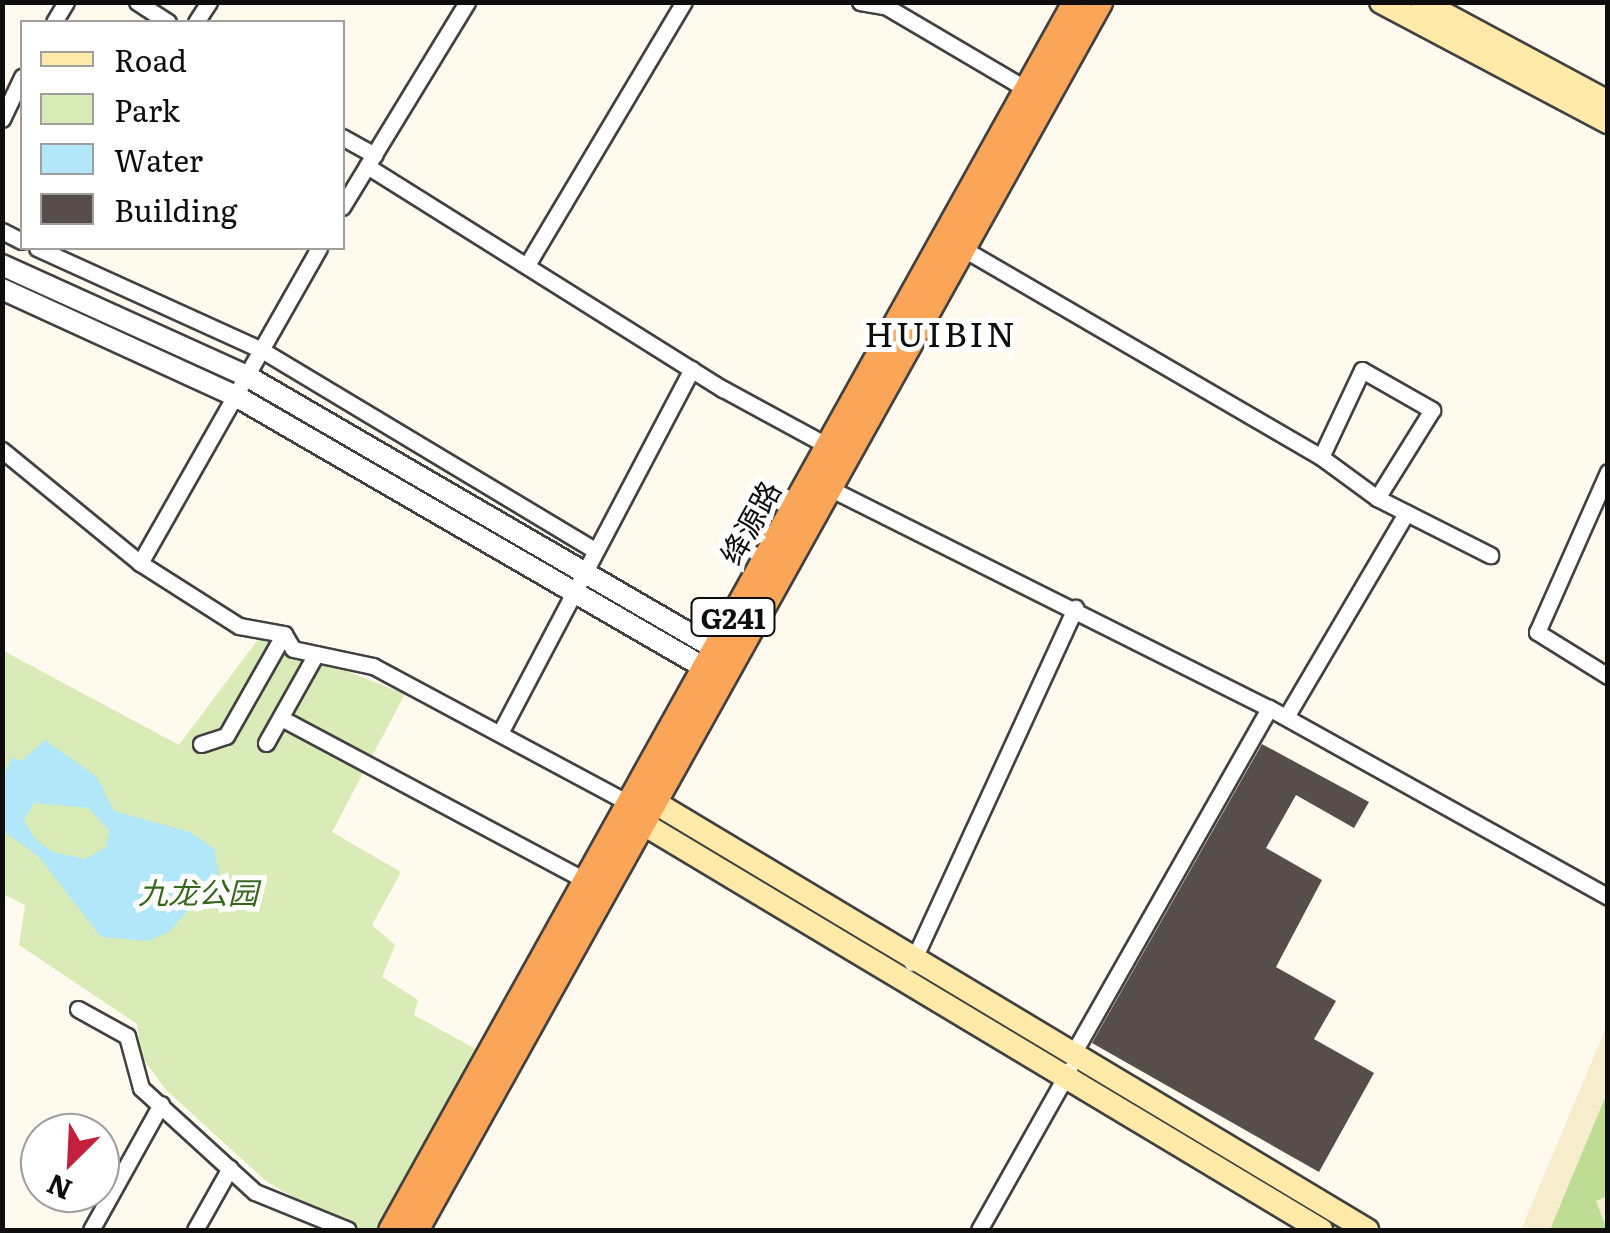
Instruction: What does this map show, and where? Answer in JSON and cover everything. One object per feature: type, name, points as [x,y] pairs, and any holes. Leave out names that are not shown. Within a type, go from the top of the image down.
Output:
[{"type":"highway","name":"绛源路","points":[[391,1230],[586,881],[642,809],[710,658],[1075,2]]},
{"type":"highway","name":"绛源路","points":[[415,1230],[642,809],[828,488],[1099,2]]},
{"type":"main road","points":[[1381,2],[1608,122]]},
{"type":"main road","points":[[1422,2],[1608,102]]},
{"type":"main road","points":[[642,809],[1080,1048],[1367,1230]]},
{"type":"main road","points":[[642,809],[904,980],[1320,1230]]},
{"type":"street","points":[[137,2],[165,20]]},
{"type":"street","points":[[345,202],[468,2]]},
{"type":"street","points":[[527,264],[684,2]]},
{"type":"street","points":[[860,2],[887,7],[1026,90]]},
{"type":"street","points":[[2,120],[20,82]]},
{"type":"street","points":[[345,140],[370,161],[692,369],[828,446]]},
{"type":"street","points":[[962,248],[1321,458],[1378,498],[1490,555]]},
{"type":"street","points":[[140,563],[317,250]]},
{"type":"street","points":[[63,253],[260,348],[595,550]]},
{"type":"street","points":[[2,265],[245,375],[584,570],[710,658]]},
{"type":"street","points":[[2,289],[234,395],[573,589],[710,658]]},
{"type":"street","points":[[501,730],[692,369]]},
{"type":"street","points":[[1321,458],[1362,370],[1432,410],[1378,498]]},
{"type":"street","points":[[2,450],[140,563],[239,626],[284,634]]},
{"type":"street","points":[[1608,472],[1537,632],[1608,676]]},
{"type":"street","points":[[828,488],[1269,708],[1608,898]]},
{"type":"street","points":[[1286,717],[1406,512]]},
{"type":"street","points":[[904,980],[1075,608]]},
{"type":"street","points":[[284,634],[293,650],[373,666],[501,730],[642,809]]},
{"type":"street","points":[[202,744],[226,736],[284,634]]},
{"type":"street","points":[[266,743],[316,654]]},
{"type":"street","points":[[979,1230],[1269,708]]},
{"type":"street","points":[[281,718],[586,881]]},
{"type":"street","points":[[78,1009],[127,1036],[141,1088],[256,1192],[348,1230]]},
{"type":"street","points":[[90,1230],[161,1104]]},
{"type":"street","points":[[195,1230],[230,1168]]},
{"type":"shaded area","points":[[1607,1025],[1607,1230],[1521,1230]]},
{"type":"green space","name":"九龙公园","points":[[260,637],[405,694],[332,832],[401,872],[372,925],[395,945],[382,977],[418,1000],[414,1015],[488,1056],[391,1230],[348,1230],[266,1181],[166,1090],[141,1056],[137,1024],[19,945],[25,905],[3,894],[2,650],[179,745]]},
{"type":"green space","points":[[1607,1093],[1607,1196],[1596,1201],[1607,1230],[1550,1230]]},
{"type":"water","points":[[45,740],[97,777],[114,811],[190,832],[214,849],[219,874],[169,932],[148,941],[101,937],[38,856],[3,831],[3,777],[12,757],[21,761]],"holes":[[[34,803],[88,808],[109,830],[106,847],[85,859],[53,852],[35,839],[24,820]]]},
{"type":"building","points":[[1262,744],[1369,802],[1354,828],[1296,795],[1266,848],[1322,880],[1276,967],[1336,1001],[1314,1039],[1374,1073],[1319,1172],[1092,1043]]},
{"type":"district","name":"HUIBIN","points":[[941,332]]}]
